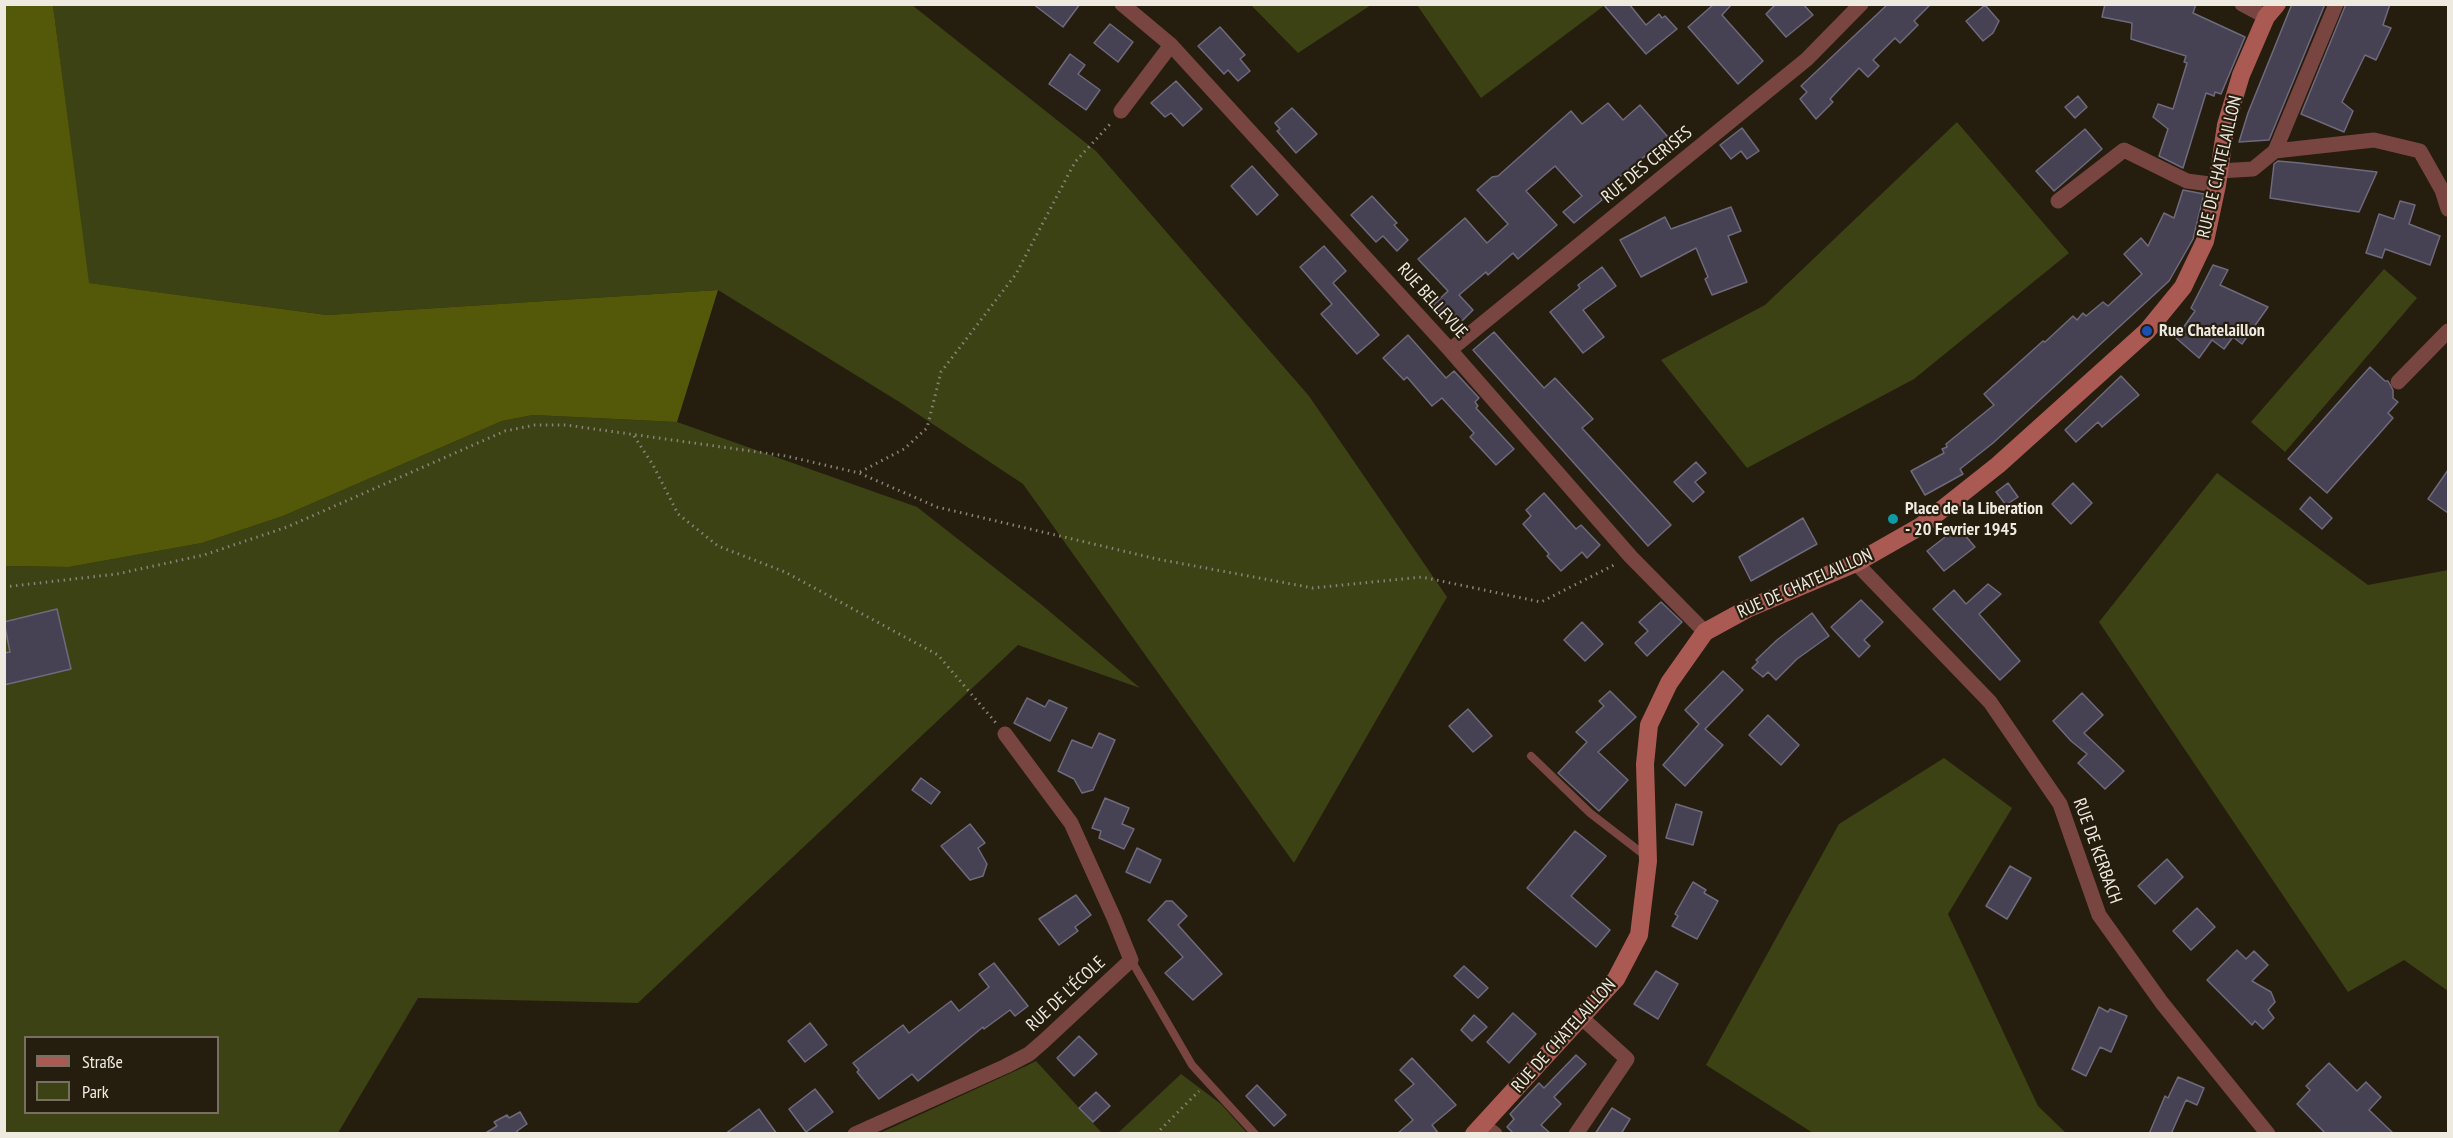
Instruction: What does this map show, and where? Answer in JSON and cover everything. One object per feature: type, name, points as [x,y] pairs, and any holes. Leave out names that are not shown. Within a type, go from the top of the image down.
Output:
[{"type":"main road","name":"RUE DE CHATELAILLON","points":[[1484,1131],[1616,979],[1639,935],[1648,858],[1645,764],[1649,725],[1669,683],[1705,632],[1747,609],[1856,563],[1922,526],[1989,472],[2147,331],[2183,288],[2205,241],[2226,125],[2241,75],[2272,11]]},
{"type":"street","name":"RUE BELLEVUE","points":[[1122,4],[1172,45],[1450,350],[1631,556],[1705,632]]},
{"type":"street","name":"RUE DES CERISES","points":[[1450,350],[1807,60],[1862,4]]},
{"type":"street","points":[[2242,4],[2272,11]]},
{"type":"street","points":[[2058,201],[2124,150],[2187,182],[2218,178],[2253,169],[2275,151],[2336,4]]},
{"type":"street","points":[[1121,111],[1172,45]]},
{"type":"street","points":[[2275,151],[2374,140],[2420,151],[2442,190],[2448,209]]},
{"type":"street","points":[[2398,382],[2448,331]]},
{"type":"street","name":"RUE DE KERBACH","points":[[1856,563],[1990,702],[2060,804],[2098,915],[2162,1003],[2268,1134]]},
{"type":"street","name":"RUE DE L'ÉCOLE","points":[[855,1134],[1029,1054],[1131,960],[1071,823],[1005,734]]},
{"type":"street","points":[[1576,1134],[1627,1059],[1582,1018]]},
{"type":"lane","points":[[1531,756],[1590,813],[1648,858]]},
{"type":"lane","points":[[1131,960],[1192,1065],[1255,1134]]},
{"type":"path","points":[[859,473],[904,449],[927,428],[941,372],[1016,274],[1075,162],[1121,111]]},
{"type":"path","points":[[4,587],[117,574],[204,555],[287,527],[505,431],[536,425],[566,425],[786,456],[859,473],[937,507],[1157,559],[1313,588],[1422,577],[1541,602],[1631,556]]},
{"type":"path","points":[[634,436],[678,514],[718,546],[785,572],[938,655],[1005,734]]},
{"type":"path","points":[[1156,1134],[1208,1082]]},
{"type":"green space","points":[[5,4],[53,5],[89,283],[327,315],[718,290],[677,422],[533,415],[502,421],[283,516],[202,543],[69,567],[5,566]]},
{"type":"green space","points":[[53,5],[912,5],[1096,151],[1309,396],[1447,597],[1294,863],[1023,484],[901,403],[718,290],[327,315],[88,283]]},
{"type":"green space","points":[[1251,5],[1371,5],[1298,53]]},
{"type":"green space","points":[[1417,5],[1605,5],[1481,98]]},
{"type":"green space","points":[[1957,122],[2069,253],[1914,379],[1747,468],[1661,360],[1765,305]]},
{"type":"green space","points":[[2384,269],[2417,298],[2285,452],[2251,422]]},
{"type":"green space","points":[[533,415],[677,422],[917,507],[1042,605],[1140,688],[1018,645],[638,1003],[418,998],[338,1133],[5,1134],[5,566],[69,567],[202,543],[283,516],[502,421]]},
{"type":"green space","points":[[2217,473],[2368,585],[2448,570],[2448,991],[2404,960],[2348,992],[2099,622]]},
{"type":"green space","points":[[1944,758],[2012,808],[1948,914],[2038,1106],[2066,1133],[1813,1133],[1706,1065],[1839,824]]},
{"type":"green space","points":[[1036,1061],[1102,1133],[880,1133],[1026,1066]]},
{"type":"green space","points":[[1181,1074],[1221,1104],[1247,1133],[1118,1133]]},
{"type":"building","points":[[1033,4],[1080,4],[1063,27]]},
{"type":"building","points":[[1603,4],[1629,4],[1646,25],[1659,14],[1662,18],[1665,16],[1677,29],[1646,54]]},
{"type":"building","points":[[1714,4],[1732,4],[1722,15],[1763,61],[1738,84],[1688,27]]},
{"type":"building","points":[[1776,4],[1803,4],[1813,15],[1786,37],[1766,14]]},
{"type":"building","points":[[1888,4],[1931,4],[1914,21],[1918,25],[1900,43],[1895,38],[1873,60],[1879,66],[1868,77],[1859,68],[1830,99],[1833,102],[1816,119],[1800,99],[1807,92],[1801,86]]},
{"type":"building","points":[[2105,4],[2196,4],[2193,13],[2245,37],[2221,94],[2215,92],[2214,96],[2206,93],[2183,168],[2159,156],[2168,129],[2153,117],[2158,104],[2173,109],[2187,63],[2184,62],[2186,56],[2131,39],[2132,23],[2102,17]]},
{"type":"building","points":[[2292,4],[2325,4],[2269,140],[2239,142],[2248,113]]},
{"type":"building","points":[[2346,4],[2390,4],[2383,25],[2391,28],[2376,60],[2365,55],[2342,102],[2353,111],[2344,132],[2301,114]]},
{"type":"building","points":[[1985,5],[1999,21],[1993,33],[1983,41],[1966,21]]},
{"type":"building","points":[[1110,24],[1133,42],[1118,62],[1094,43]]},
{"type":"building","points":[[1220,27],[1245,55],[1240,59],[1250,71],[1238,81],[1228,70],[1224,74],[1198,46]]},
{"type":"building","points":[[1070,54],[1085,65],[1078,74],[1100,90],[1086,110],[1049,84]]},
{"type":"building","points":[[1176,81],[1202,109],[1183,126],[1171,113],[1165,117],[1151,103]]},
{"type":"building","points":[[2078,96],[2087,107],[2075,118],[2065,107]]},
{"type":"building","points":[[1608,103],[1623,120],[1640,105],[1668,137],[1611,184],[1613,187],[1601,198],[1602,200],[1574,223],[1563,212],[1582,196],[1555,166],[1526,191],[1557,225],[1518,259],[1513,253],[1488,275],[1486,272],[1459,295],[1473,310],[1457,326],[1447,316],[1445,318],[1433,305],[1448,291],[1418,259],[1465,218],[1487,243],[1508,224],[1477,190],[1492,177],[1498,176],[1571,111],[1582,124]]},
{"type":"building","points":[[1292,108],[1317,134],[1296,153],[1277,131],[1280,129],[1275,123]]},
{"type":"building","points":[[1742,128],[1759,151],[1747,159],[1741,151],[1731,159],[1720,145]]},
{"type":"building","points":[[2085,129],[2102,149],[2054,191],[2036,171]]},
{"type":"building","points":[[2278,161],[2377,172],[2359,212],[2270,198],[2274,164]]},
{"type":"building","points":[[1252,166],[1278,195],[1257,215],[1231,186]]},
{"type":"building","points":[[2183,190],[2204,194],[2193,239],[2169,281],[1993,443],[1960,469],[1963,474],[1925,495],[1911,471],[1944,453],[1942,449],[1947,447],[1946,444],[1994,405],[1984,394],[2043,341],[2045,342],[2073,316],[2077,320],[2083,313],[2086,316],[2103,302],[2108,306],[2142,274],[2124,254],[2141,238],[2148,246],[2164,213],[2174,218]]},
{"type":"building","points":[[1372,196],[1397,223],[1394,225],[1408,240],[1397,251],[1383,236],[1376,242],[1351,215]]},
{"type":"building","points":[[2400,201],[2415,205],[2409,224],[2440,236],[2430,265],[2385,249],[2382,258],[2366,253],[2379,214],[2394,219]]},
{"type":"building","points":[[1731,207],[1741,231],[1728,236],[1747,282],[1712,295],[1705,279],[1708,277],[1696,248],[1641,277],[1620,240],[1665,217],[1671,229]]},
{"type":"building","points":[[1324,246],[1346,271],[1333,283],[1379,335],[1357,354],[1321,314],[1332,304],[1300,267]]},
{"type":"building","points":[[2213,265],[2228,270],[2220,285],[2268,307],[2242,344],[2233,337],[2224,349],[2212,340],[2199,358],[2176,338],[2195,311],[2191,308]]},
{"type":"building","points":[[1602,267],[1616,286],[1583,310],[1604,337],[1583,353],[1550,312],[1580,288],[1578,285]]},
{"type":"building","points":[[1494,332],[1544,388],[1555,378],[1593,419],[1582,428],[1671,525],[1648,546],[1473,350]]},
{"type":"building","points":[[1408,335],[1446,378],[1454,371],[1479,398],[1475,402],[1478,406],[1476,408],[1514,449],[1496,465],[1470,437],[1474,433],[1442,398],[1432,406],[1407,377],[1404,380],[1383,358]]},
{"type":"building","points":[[2370,367],[2385,381],[2388,381],[2393,390],[2393,398],[2398,402],[2388,413],[2393,418],[2327,493],[2288,459]]},
{"type":"building","points":[[2121,376],[2139,395],[2102,427],[2098,422],[2076,442],[2065,430]]},
{"type":"building","points":[[1696,462],[1706,473],[1695,482],[1704,492],[1693,502],[1674,482]]},
{"type":"building","points":[[2448,470],[2448,513],[2428,499]]},
{"type":"building","points":[[2008,483],[2018,497],[2006,505],[1996,492]]},
{"type":"building","points":[[2073,483],[2092,503],[2071,524],[2052,504]]},
{"type":"building","points":[[1544,493],[1576,529],[1581,525],[1600,545],[1587,558],[1582,552],[1561,571],[1523,524],[1531,516],[1526,510]]},
{"type":"building","points":[[2310,497],[2332,518],[2322,529],[2300,509]]},
{"type":"building","points":[[1803,518],[1817,544],[1751,581],[1739,557]]},
{"type":"building","points":[[1958,527],[1975,547],[1944,571],[1927,551]]},
{"type":"building","points":[[1988,584],[2001,594],[1979,614],[2020,661],[2000,680],[1933,609],[1954,590],[1966,604]]},
{"type":"building","points":[[1861,600],[1883,622],[1864,640],[1870,646],[1859,657],[1831,627]]},
{"type":"building","points":[[1661,602],[1682,622],[1647,656],[1635,643],[1648,631],[1639,622]]},
{"type":"building","points":[[57,609],[71,669],[4,685],[4,653],[10,652],[4,622]]},
{"type":"building","points":[[1812,613],[1829,636],[1797,659],[1776,680],[1768,672],[1763,677],[1752,668],[1758,662],[1756,660],[1777,640]]},
{"type":"building","points":[[1582,622],[1603,644],[1585,661],[1564,640]]},
{"type":"building","points":[[1723,671],[1743,690],[1705,729],[1723,745],[1685,786],[1663,765],[1699,724],[1685,710]]},
{"type":"building","points":[[1610,691],[1636,717],[1598,752],[1628,780],[1599,811],[1558,773],[1587,742],[1576,732],[1604,706],[1599,701]]},
{"type":"building","points":[[2082,693],[2103,715],[2084,733],[2124,771],[2105,789],[2078,763],[2087,754],[2071,741],[2053,721]]},
{"type":"building","points":[[1027,698],[1045,707],[1049,700],[1067,708],[1050,741],[1014,723]]},
{"type":"building","points":[[1468,709],[1492,736],[1473,752],[1449,726]]},
{"type":"building","points":[[1768,715],[1799,745],[1781,765],[1749,735]]},
{"type":"building","points":[[1099,733],[1115,740],[1093,790],[1082,793],[1074,779],[1058,771],[1072,740],[1092,748]]},
{"type":"building","points":[[921,778],[940,792],[931,804],[912,790]]},
{"type":"building","points":[[1105,798],[1129,808],[1122,824],[1134,829],[1124,849],[1099,838],[1101,831],[1092,828]]},
{"type":"building","points":[[1676,804],[1702,812],[1693,845],[1666,838]]},
{"type":"building","points":[[970,824],[985,843],[978,848],[987,864],[983,876],[970,880],[941,846]]},
{"type":"building","points":[[1575,831],[1606,856],[1571,896],[1610,930],[1596,947],[1527,888]]},
{"type":"building","points":[[1137,848],[1161,860],[1150,883],[1126,872]]},
{"type":"building","points":[[2167,859],[2183,877],[2155,904],[2138,886]]},
{"type":"building","points":[[2010,866],[2031,878],[2007,919],[1986,906]]},
{"type":"building","points":[[1693,882],[1706,890],[1704,893],[1718,901],[1697,939],[1672,926],[1678,916],[1675,914]]},
{"type":"building","points":[[1076,895],[1091,915],[1075,927],[1078,931],[1059,945],[1039,919]]},
{"type":"building","points":[[1166,901],[1172,901],[1187,916],[1178,925],[1222,974],[1193,1000],[1165,973],[1183,957],[1148,920]]},
{"type":"building","points":[[2197,908],[2215,927],[2191,950],[2173,931]]},
{"type":"building","points":[[2237,950],[2246,959],[2254,951],[2268,965],[2252,981],[2271,992],[2275,1002],[2268,1010],[2274,1018],[2263,1029],[2255,1021],[2252,1025],[2207,980]]},
{"type":"building","points":[[994,963],[1028,1006],[1015,1016],[1010,1010],[984,1029],[983,1027],[918,1081],[912,1074],[879,1099],[857,1072],[859,1070],[853,1063],[903,1025],[909,1033],[951,1001],[959,1011],[989,987],[979,974]]},
{"type":"building","points":[[1464,966],[1488,988],[1478,998],[1454,976]]},
{"type":"building","points":[[1656,971],[1678,984],[1658,1019],[1634,1004]]},
{"type":"building","points":[[2099,1007],[2108,1012],[2110,1009],[2127,1016],[2111,1052],[2100,1047],[2086,1076],[2072,1069]]},
{"type":"building","points":[[1513,1013],[1536,1034],[1509,1063],[1487,1042]]},
{"type":"building","points":[[1474,1015],[1487,1027],[1472,1041],[1461,1030]]},
{"type":"building","points":[[810,1023],[827,1045],[805,1062],[788,1041]]},
{"type":"building","points":[[1079,1036],[1097,1054],[1074,1076],[1057,1058]]},
{"type":"building","points":[[1576,1055],[1586,1064],[1554,1097],[1561,1104],[1541,1125],[1551,1134],[1514,1134],[1507,1127],[1514,1119],[1510,1114],[1539,1083],[1544,1088]]},
{"type":"building","points":[[1412,1058],[1456,1105],[1432,1125],[1439,1134],[1397,1134],[1413,1120],[1395,1100],[1414,1084],[1400,1070]]},
{"type":"building","points":[[2329,1063],[2357,1091],[2366,1082],[2381,1097],[2369,1110],[2394,1134],[2326,1134],[2297,1104],[2310,1090],[2306,1086]]},
{"type":"building","points":[[2178,1077],[2204,1088],[2197,1105],[2186,1100],[2171,1134],[2149,1134],[2165,1096],[2168,1098]]},
{"type":"building","points":[[1257,1085],[1286,1115],[1274,1126],[1246,1096]]},
{"type":"building","points":[[815,1089],[833,1112],[806,1132],[789,1109]]},
{"type":"building","points":[[1096,1092],[1110,1106],[1093,1122],[1079,1108]]},
{"type":"building","points":[[1612,1108],[1630,1119],[1621,1134],[1595,1134]]},
{"type":"building","points":[[759,1109],[777,1134],[725,1134]]},
{"type":"building","points":[[520,1112],[527,1124],[517,1131],[518,1134],[484,1134],[497,1126],[494,1122],[507,1115],[509,1118]]},
{"type":"place","name":"Rue Chatelaillon","points":[[2147,331]]},
{"type":"place","name":"Place de la Liberation - 20 Fevrier 1945","points":[[1893,519]]}]
